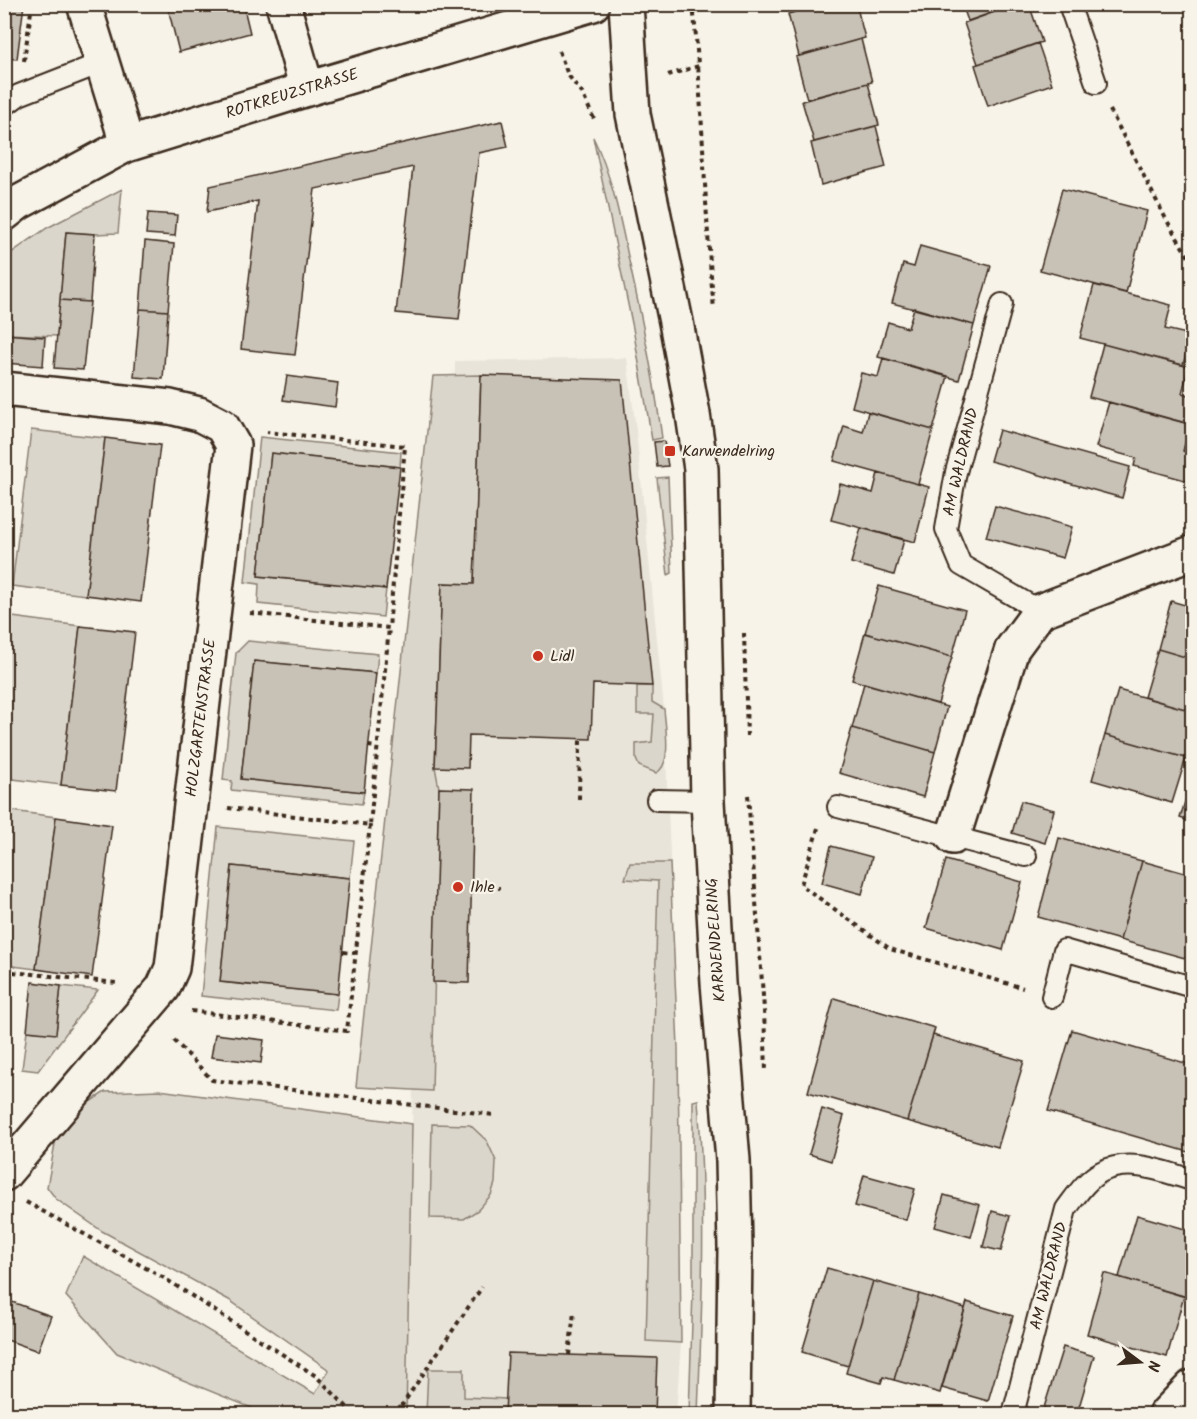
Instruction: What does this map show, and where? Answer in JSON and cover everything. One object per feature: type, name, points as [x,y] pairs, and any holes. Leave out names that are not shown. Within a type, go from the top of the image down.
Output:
[{"type":"street","points":[[84,4],[126,145]]},
{"type":"street","points":[[283,4],[307,89]]},
{"type":"street","name":"ROTKREUZSTRASSE","points":[[4,214],[18,203],[126,145],[593,4]]},
{"type":"street","name":"KARWENDELRING","points":[[626,4],[633,114],[676,322],[701,469],[708,801],[718,983],[733,1160],[738,1414]]},
{"type":"street","points":[[4,389],[170,407],[199,414],[222,426],[228,436]]},
{"type":"street","name":"HOLZGARTENSTRASSE","points":[[4,1174],[163,988],[172,968],[233,445],[228,436]]},
{"type":"street","points":[[953,837],[1012,649],[1040,610],[1192,553]]},
{"type":"street","points":[[1166,1414],[1192,1387]]},
{"type":"lane","points":[[1069,4],[1096,83]]},
{"type":"lane","points":[[12,101],[102,63]]},
{"type":"lane","name":"AM WALDRAND","points":[[1002,304],[956,472],[946,529],[961,565],[1040,610]]},
{"type":"lane","points":[[657,800],[708,801]]},
{"type":"lane","points":[[838,807],[1026,856]]},
{"type":"lane","points":[[1052,997],[1064,950],[1192,987]]},
{"type":"lane","name":"AM WALDRAND","points":[[1013,1414],[1066,1209],[1086,1184],[1101,1172],[1119,1166],[1144,1167],[1192,1180]]},
{"type":"path","points":[[12,101],[32,4]]},
{"type":"path","points":[[568,75],[582,93],[588,107]]},
{"type":"path","points":[[1096,83],[1166,219],[1192,263]]},
{"type":"path","points":[[4,971],[163,988],[188,1010],[347,1031],[370,825],[389,628],[394,544],[405,446],[259,431],[228,436]]},
{"type":"path","points":[[214,609],[389,628]]},
{"type":"path","points":[[579,799],[580,739]]},
{"type":"path","points":[[368,746],[377,747]]},
{"type":"path","points":[[191,804],[370,825]]},
{"type":"path","points":[[838,807],[818,827],[801,885],[890,949],[1052,997]]},
{"type":"path","points":[[471,888],[500,888]]},
{"type":"path","points":[[343,952],[355,953]]},
{"type":"path","points":[[174,1040],[212,1080],[494,1115]]},
{"type":"path","points":[[24,1201],[164,1278],[307,1370],[354,1414]]},
{"type":"path","points":[[396,1414],[482,1287]]},
{"type":"path","points":[[569,1355],[574,1312]]},
{"type":"shaded area","points":[[593,137],[619,213],[639,305],[662,438],[652,440],[633,328]]},
{"type":"shaded area","points":[[122,189],[118,233],[66,232],[57,336],[5,334],[4,258],[47,228]]},
{"type":"shaded area","points":[[627,358],[664,709],[678,1048],[681,1343],[676,1414],[406,1414],[424,564],[453,565],[455,361]]},
{"type":"shaded area","points":[[481,375],[474,584],[442,583],[435,767],[439,788],[432,1091],[356,1087],[433,376]]},
{"type":"shaded area","points":[[31,430],[105,438],[86,595],[12,586]]},
{"type":"shaded area","points":[[260,437],[401,452],[400,467],[271,453],[258,576],[386,589],[383,617],[258,604],[259,584],[245,582]]},
{"type":"shaded area","points":[[668,477],[672,573],[668,575],[657,478]]},
{"type":"shaded area","points":[[5,616],[80,626],[61,785],[5,778]]},
{"type":"shaded area","points":[[248,641],[378,654],[376,673],[254,661],[241,779],[364,792],[362,804],[231,790],[232,781],[223,780],[236,653]]},
{"type":"shaded area","points":[[637,686],[652,686],[652,702],[664,709],[665,762],[656,773],[639,766],[636,759],[636,744],[652,742],[654,714],[637,714]]},
{"type":"shaded area","points":[[5,810],[56,817],[36,969],[5,965]]},
{"type":"shaded area","points":[[218,827],[354,841],[350,878],[232,866],[220,982],[338,994],[336,1010],[201,996]]},
{"type":"shaded area","points":[[630,863],[670,863],[678,1048],[681,1343],[646,1341],[658,881],[625,879]]},
{"type":"shaded area","points":[[61,986],[98,990],[38,1071],[22,1069],[27,1031],[56,1033]]},
{"type":"shaded area","points":[[159,1090],[412,1124],[406,1414],[255,1414],[252,1408],[117,1353],[66,1296],[83,1256],[315,1394],[329,1370],[229,1300],[102,1231],[56,1199],[47,1187],[57,1133],[71,1114],[105,1092]]},
{"type":"shaded area","points":[[698,1100],[703,1218],[701,1336],[698,1414],[689,1414],[693,1291],[693,1101]]},
{"type":"shaded area","points":[[432,1124],[470,1125],[487,1141],[496,1161],[495,1183],[491,1195],[478,1210],[464,1219],[430,1218]]},
{"type":"shaded area","points":[[428,1369],[464,1369],[464,1397],[506,1399],[505,1414],[426,1414]]},
{"type":"building","points":[[4,4],[24,4],[17,59],[4,58]]},
{"type":"building","points":[[167,4],[243,4],[250,33],[179,52]]},
{"type":"building","points":[[789,4],[823,4],[791,13]]},
{"type":"building","points":[[823,4],[856,4],[865,38],[799,56],[788,14]]},
{"type":"building","points":[[962,4],[1017,4],[968,21]]},
{"type":"building","points":[[1017,4],[1029,4],[1042,42],[978,64],[964,23]]},
{"type":"building","points":[[861,39],[872,82],[807,99],[796,57]]},
{"type":"building","points":[[1038,43],[1052,84],[988,106],[975,65]]},
{"type":"building","points":[[868,83],[879,125],[814,142],[802,101]]},
{"type":"building","points":[[502,121],[508,147],[479,153],[459,319],[396,313],[413,167],[315,189],[295,355],[241,349],[258,201],[207,212],[210,186]]},
{"type":"building","points":[[876,126],[886,167],[821,185],[811,143]]},
{"type":"building","points":[[1062,189],[1147,211],[1126,293],[1040,270]]},
{"type":"building","points":[[148,213],[177,215],[175,236],[146,234]]},
{"type":"building","points":[[66,232],[95,234],[90,302],[60,300]]},
{"type":"building","points":[[145,241],[174,244],[168,311],[140,309]]},
{"type":"building","points":[[920,246],[991,266],[974,325],[892,303],[903,264],[914,267]]},
{"type":"building","points":[[1094,285],[1171,305],[1165,329],[1191,335],[1183,365],[1080,338]]},
{"type":"building","points":[[60,300],[90,302],[83,370],[54,368]]},
{"type":"building","points":[[914,308],[974,325],[959,380],[878,357],[888,322],[908,328]]},
{"type":"building","points":[[140,309],[168,311],[163,379],[134,377]]},
{"type":"building","points":[[4,334],[45,337],[43,366],[4,363]]},
{"type":"building","points":[[1103,344],[1189,367],[1182,393],[1192,396],[1192,425],[1089,397]]},
{"type":"building","points":[[883,358],[948,376],[933,430],[852,407],[861,373],[878,377]]},
{"type":"building","points":[[481,375],[622,380],[652,686],[593,684],[591,739],[469,735],[468,768],[435,767],[442,583],[474,584]]},
{"type":"building","points":[[287,376],[338,383],[335,407],[283,400]]},
{"type":"building","points":[[1109,402],[1190,424],[1183,451],[1192,454],[1192,482],[1134,466],[1136,458],[1096,447]]},
{"type":"building","points":[[868,412],[933,430],[918,484],[834,461],[844,426],[863,432]]},
{"type":"building","points":[[999,430],[1130,467],[1122,498],[990,461]]},
{"type":"building","points":[[105,438],[160,445],[141,602],[86,595]]},
{"type":"building","points":[[664,441],[668,466],[657,467],[654,442]]},
{"type":"building","points":[[271,453],[400,467],[386,589],[258,576]]},
{"type":"building","points":[[878,473],[929,487],[915,542],[831,520],[840,484],[873,493]]},
{"type":"building","points":[[995,506],[1072,527],[1063,558],[986,537]]},
{"type":"building","points":[[861,528],[904,540],[894,575],[851,563]]},
{"type":"building","points":[[879,586],[965,610],[952,657],[865,633]]},
{"type":"building","points":[[1171,601],[1192,607],[1192,659],[1158,649]]},
{"type":"building","points":[[80,626],[135,632],[116,791],[61,785]]},
{"type":"building","points":[[865,633],[952,657],[938,704],[852,680]]},
{"type":"building","points":[[1158,649],[1192,659],[1192,711],[1144,697]]},
{"type":"building","points":[[254,661],[376,673],[364,792],[241,779]]},
{"type":"building","points":[[864,683],[947,707],[935,752],[852,728]]},
{"type":"building","points":[[1118,690],[1192,711],[1192,735],[1186,758],[1105,735]]},
{"type":"building","points":[[852,728],[935,752],[923,797],[839,773]]},
{"type":"building","points":[[1105,735],[1186,758],[1172,803],[1092,780]]},
{"type":"building","points":[[1192,783],[1192,822],[1180,818]]},
{"type":"building","points":[[439,788],[474,789],[469,983],[433,982]]},
{"type":"building","points":[[1021,801],[1054,810],[1045,843],[1012,833]]},
{"type":"building","points":[[56,817],[112,825],[92,977],[36,969]]},
{"type":"building","points":[[1059,838],[1142,861],[1120,940],[1038,917]]},
{"type":"building","points":[[831,846],[872,857],[862,894],[822,883]]},
{"type":"building","points":[[946,860],[1022,882],[1003,950],[926,928]]},
{"type":"building","points":[[1142,861],[1192,875],[1192,960],[1120,940]]},
{"type":"building","points":[[232,866],[350,878],[338,994],[220,982]]},
{"type":"building","points":[[32,982],[61,986],[56,1034],[27,1031]]},
{"type":"building","points":[[834,998],[935,1028],[907,1121],[808,1092]]},
{"type":"building","points":[[1072,1030],[1192,1065],[1192,1153],[1048,1111]]},
{"type":"building","points":[[215,1034],[264,1040],[261,1063],[211,1057]]},
{"type":"building","points":[[933,1035],[1024,1061],[998,1147],[907,1121]]},
{"type":"building","points":[[822,1109],[844,1116],[831,1161],[809,1154]]},
{"type":"building","points":[[864,1175],[915,1189],[906,1220],[855,1206]]},
{"type":"building","points":[[944,1195],[980,1205],[971,1237],[935,1227]]},
{"type":"building","points":[[992,1211],[1010,1216],[1001,1251],[983,1247]]},
{"type":"building","points":[[1137,1215],[1192,1231],[1192,1299],[1119,1277]]},
{"type":"building","points":[[827,1268],[873,1281],[848,1366],[802,1352]]},
{"type":"building","points":[[1104,1273],[1184,1296],[1167,1357],[1087,1334]]},
{"type":"building","points":[[873,1281],[919,1294],[894,1380],[883,1377],[881,1383],[846,1373]]},
{"type":"building","points":[[919,1294],[965,1308],[940,1393],[894,1380]]},
{"type":"building","points":[[12,1302],[51,1316],[38,1351],[4,1339],[4,1323]]},
{"type":"building","points":[[967,1302],[1013,1316],[988,1401],[942,1388]]},
{"type":"building","points":[[1063,1347],[1094,1356],[1077,1414],[1042,1414]]},
{"type":"building","points":[[508,1353],[657,1358],[655,1414],[505,1414]]},
{"type":"place","name":"Karwendelring","points":[[670,451]]},
{"type":"place","name":"Lidl","points":[[538,656]]},
{"type":"place","name":"Ihle","points":[[458,887]]}]
